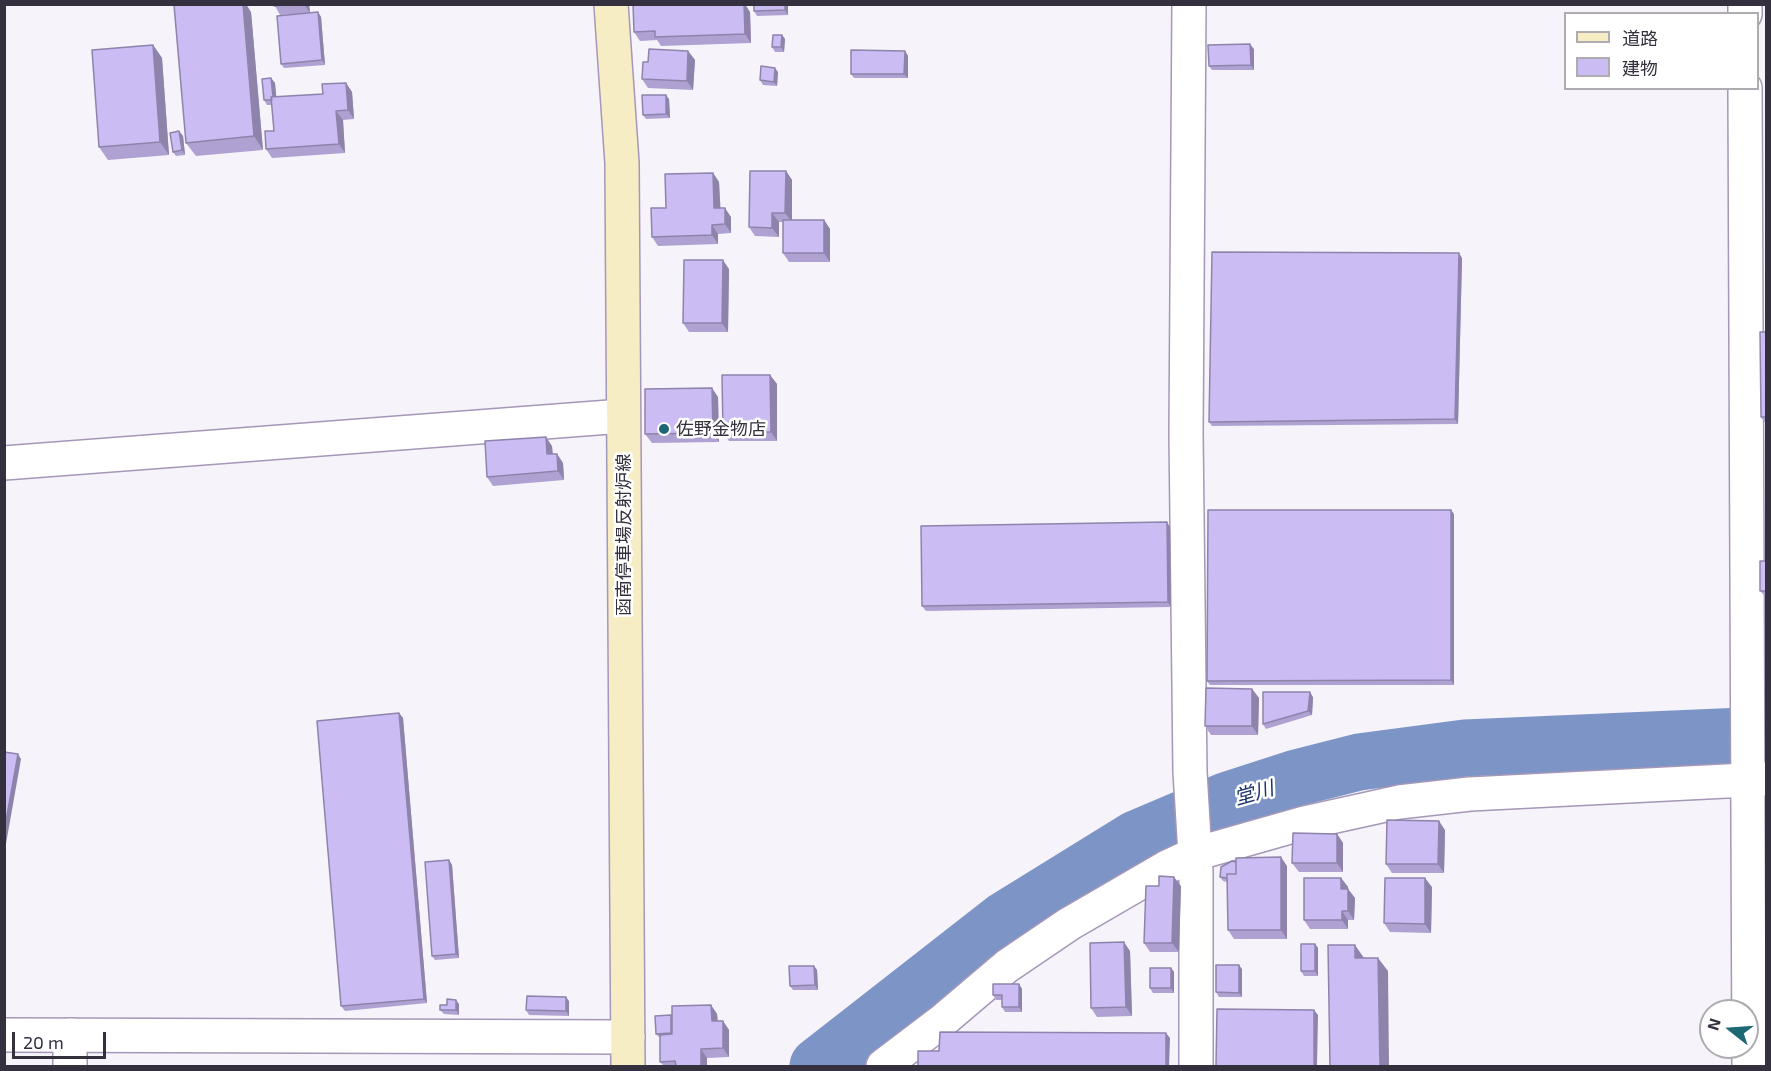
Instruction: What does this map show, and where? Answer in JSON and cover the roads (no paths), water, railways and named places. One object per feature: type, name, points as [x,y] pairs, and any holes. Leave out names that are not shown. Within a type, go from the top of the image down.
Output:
[{"type":"main road","name":"函南停車場反射炉線","points":[[611,4],[622,163],[628,1052]]},
{"type":"street","points":[[1189,4],[1186,433],[1196,1066]]},
{"type":"street","points":[[1745,90],[1746,697],[1754,776],[1749,1066]]},
{"type":"street","points":[[4,463],[623,416]]},
{"type":"street","points":[[883,1066],[941,1022],[1007,966],[1069,924],[1194,849],[1399,802],[1470,794],[1754,776]]},
{"type":"street","points":[[4,1035],[70,1051],[628,1052]]},
{"type":"waterway","name":"堂川","points":[[818,1066],[1005,920],[1136,839],[1228,800],[1296,778],[1359,762],[1465,748],[1766,735]]},
{"type":"place","name":"佐野金物店","points":[[664,429]]}]
